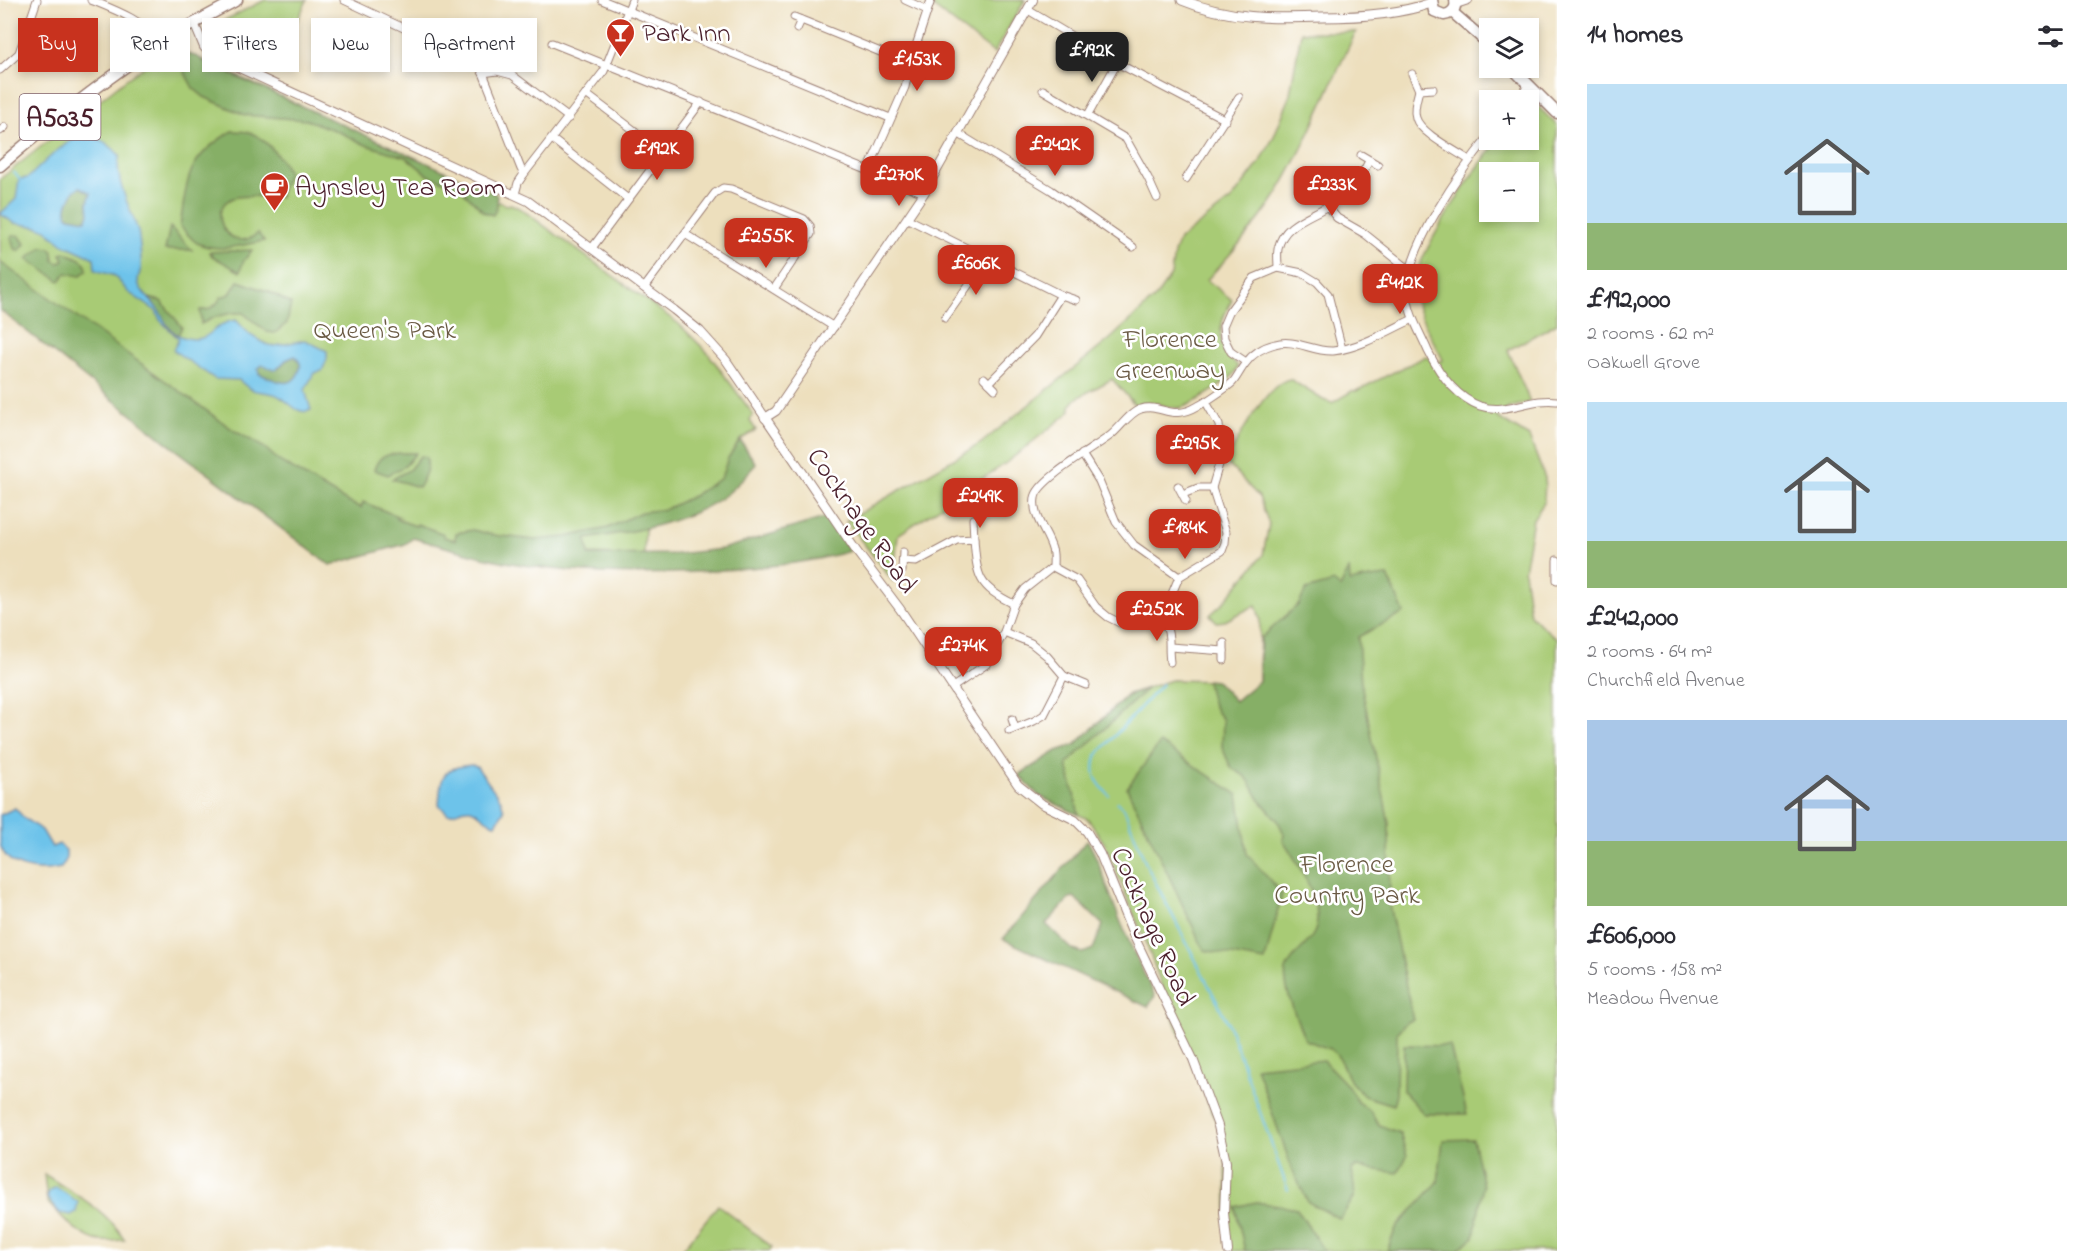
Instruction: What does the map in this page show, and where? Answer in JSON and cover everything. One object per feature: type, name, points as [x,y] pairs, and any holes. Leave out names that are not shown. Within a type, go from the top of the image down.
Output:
[{"type":"main road","name":"A5035","points":[[190,25],[237,0]]},
{"type":"main road","points":[[1182,0],[1203,9],[1225,13],[1255,18],[1287,19],[1385,13],[1419,7],[1432,2],[1432,8],[1438,14],[1444,15],[1454,5],[1479,33]]},
{"type":"main road","name":"A5035","points":[[0,166],[117,72]]},
{"type":"main road","points":[[1522,78],[1557,113]]},
{"type":"street","points":[[32,18],[38,0]]},
{"type":"street","points":[[91,0],[132,18]]},
{"type":"street","points":[[344,0],[476,62],[483,73],[524,174]]},
{"type":"street","points":[[602,0],[890,118]]},
{"type":"street","points":[[515,194],[524,174],[607,65],[632,0]]},
{"type":"street","points":[[905,0],[927,9]]},
{"type":"street","points":[[868,171],[905,87],[931,0]]},
{"type":"street","points":[[765,418],[776,411],[908,219],[959,134],[1033,0]]},
{"type":"street","points":[[1454,5],[1468,0]]},
{"type":"street","points":[[1028,9],[1117,63],[1226,120]]},
{"type":"street","points":[[797,29],[797,19],[910,64]]},
{"type":"street","name":"Cocknage Road","points":[[194,23],[204,47],[211,55],[528,201],[700,331],[726,360],[837,523],[900,609],[1018,785],[1042,804],[1075,820],[1087,832],[1100,854],[1132,932],[1193,1059],[1218,1126],[1226,1162],[1224,1213],[1228,1251]]},
{"type":"street","points":[[552,43],[924,193]]},
{"type":"street","points":[[0,70],[18,54]]},
{"type":"street","points":[[1088,115],[1117,63]]},
{"type":"street","points":[[483,73],[497,71],[512,75],[569,117]]},
{"type":"street","points":[[1412,74],[1419,90],[1414,111],[1416,121],[1425,131],[1469,160]]},
{"type":"street","points":[[1525,90],[1529,85]]},
{"type":"street","points":[[1043,90],[1126,139],[1157,198]]},
{"type":"street","points":[[1419,90],[1433,90]]},
{"type":"street","points":[[586,94],[663,152]]},
{"type":"street","points":[[1186,179],[1226,120],[1237,99],[1243,106]]},
{"type":"street","points":[[592,248],[701,102]]},
{"type":"street","points":[[959,134],[1058,194],[1133,247]]},
{"type":"street","points":[[552,140],[628,199]]},
{"type":"street","points":[[1479,148],[1469,160],[1430,224],[1410,270],[1407,293],[1413,319],[1436,365],[1453,388],[1472,402],[1491,409],[1502,409],[1530,402],[1557,401]]},
{"type":"street","points":[[1361,155],[1378,165]]},
{"type":"street","points":[[1278,268],[1278,248],[1286,233],[1299,220],[1327,206],[1349,189],[1362,175],[1369,160]]},
{"type":"street","points":[[644,288],[715,193],[723,188],[731,189],[804,219],[810,226],[811,234],[774,288]]},
{"type":"street","points":[[1327,206],[1337,218],[1365,234],[1410,270]]},
{"type":"street","points":[[908,219],[1061,295],[1076,300]]},
{"type":"street","points":[[685,234],[834,327]]},
{"type":"street","points":[[945,318],[987,259]]},
{"type":"street","points":[[1246,362],[1231,352],[1224,339],[1223,326],[1228,312],[1254,278],[1278,268],[1302,273],[1317,282],[1328,294],[1342,349]]},
{"type":"street","points":[[989,383],[1035,336],[1061,295]]},
{"type":"street","points":[[953,687],[988,663],[1004,632],[1014,604],[1024,589],[1051,568],[1053,550],[1037,518],[1034,497],[1039,487],[1110,436],[1136,411],[1145,408],[1184,413],[1206,402],[1232,382],[1246,362],[1260,350],[1276,343],[1292,342],[1319,351],[1342,349],[1413,319]]},
{"type":"street","points":[[1051,568],[1077,580],[1096,607],[1108,617],[1120,623],[1136,624],[1158,615],[1171,596],[1179,577],[1221,551],[1225,543],[1226,532],[1212,488],[1222,454],[1219,425],[1206,402]]},
{"type":"street","points":[[1082,454],[1099,481],[1116,522],[1134,545],[1179,577]]},
{"type":"street","points":[[1178,486],[1184,497],[1198,488],[1212,488]]},
{"type":"street","points":[[973,519],[976,562],[984,585],[998,596],[1014,604]]},
{"type":"street","points":[[903,561],[916,562],[957,540],[974,539]]},
{"type":"street","points":[[902,571],[903,552]]},
{"type":"street","points":[[1557,560],[1557,580]]},
{"type":"street","points":[[1158,615],[1166,624],[1170,634],[1170,662]]},
{"type":"street","points":[[1004,632],[1031,643],[1047,656],[1064,676],[1086,685]]},
{"type":"street","points":[[1170,647],[1224,647],[1224,660]]},
{"type":"street","points":[[1012,719],[1012,729],[1044,715],[1064,676]]},
{"type":"green space","points":[[265,0],[307,0],[299,18],[229,18]]},
{"type":"green space","points":[[936,0],[1025,0],[994,53],[933,7]]},
{"type":"green space","name":"Florence Greenway","points":[[1301,32],[1356,32],[1304,145],[1276,195],[1248,233],[1207,280],[1232,300],[1223,318],[1221,335],[1225,351],[1238,366],[1234,374],[1196,401],[1177,408],[1151,403],[1136,406],[1112,379],[1077,398],[1070,406],[1070,412],[1006,463],[898,535],[893,581],[846,521],[980,444],[1109,340],[1156,297],[1171,275],[1174,253],[1179,240],[1232,199],[1261,161],[1289,99]]},
{"type":"green space","name":"Queen's Park","points":[[190,55],[202,59],[202,72],[229,72],[380,143],[496,201],[521,209],[679,324],[708,353],[753,414],[750,421],[756,430],[740,440],[756,464],[728,493],[694,513],[645,529],[644,555],[578,554],[589,555],[574,571],[506,562],[413,538],[405,544],[330,565],[166,442],[0,310],[0,179],[136,72],[190,72]]},
{"type":"green space","points":[[190,55],[202,60],[202,72],[226,72],[496,194],[497,202],[494,213],[493,215],[484,212],[459,187],[428,175],[406,157],[366,145],[307,120],[245,115],[204,97],[193,88],[185,72],[190,72]]},
{"type":"green space","name":"Florence Country Park","points":[[1539,108],[1557,125],[1557,323],[1508,350],[1530,402],[1509,408],[1495,416],[1529,437],[1545,478],[1544,503],[1533,519],[1524,571],[1530,615],[1557,639],[1557,1251],[1228,1251],[1226,1162],[1218,1126],[1105,844],[1088,819],[1039,796],[1019,775],[1057,751],[1075,745],[1128,694],[1172,680],[1216,681],[1235,701],[1259,681],[1260,619],[1256,605],[1225,621],[1217,622],[1210,615],[1263,555],[1269,524],[1259,497],[1226,462],[1228,451],[1232,451],[1265,398],[1282,382],[1290,379],[1323,400],[1332,403],[1426,356],[1437,363],[1443,360],[1418,309],[1414,292],[1416,278],[1434,237],[1479,166],[1479,222],[1539,222],[1539,162],[1482,162],[1491,150],[1539,150]]},
{"type":"green space","points":[[232,131],[249,132],[257,136],[272,149],[288,171],[280,197],[237,197],[227,202],[221,209],[220,218],[229,235],[237,239],[247,239],[258,233],[264,241],[221,248],[205,246],[197,243],[180,226],[188,181],[197,160],[217,141]]},
{"type":"green space","points":[[80,187],[91,193],[88,203],[89,214],[86,220],[69,217],[67,214],[68,204],[74,190]]},
{"type":"green space","points":[[170,227],[192,250],[165,250]]},
{"type":"green space","points":[[19,235],[25,244],[19,251],[14,248],[11,238]]},
{"type":"green space","points":[[42,247],[50,248],[54,260],[58,263],[64,259],[61,254],[64,252],[82,261],[87,270],[80,276],[66,273],[60,281],[27,259]]},
{"type":"green space","points":[[252,250],[243,262],[240,272],[209,252]]},
{"type":"green space","points":[[0,262],[235,431],[265,448],[279,461],[361,508],[363,502],[402,518],[397,516],[396,519],[444,534],[444,537],[455,540],[456,533],[473,530],[535,540],[566,537],[608,528],[641,512],[666,509],[693,496],[721,478],[728,458],[740,440],[756,464],[727,494],[695,513],[660,525],[586,539],[589,555],[676,554],[722,549],[828,517],[850,551],[808,561],[765,566],[679,573],[621,574],[563,570],[506,562],[413,538],[405,544],[330,565],[166,442],[0,310]]},
{"type":"green space","points":[[238,281],[270,292],[291,304],[287,323],[275,333],[267,332],[243,313],[232,313],[215,317],[201,324],[200,310],[210,308],[221,297],[230,294]]},
{"type":"green space","points":[[149,298],[161,301],[182,327],[178,335],[165,323]]},
{"type":"green space","points":[[295,356],[300,363],[300,369],[295,379],[290,382],[280,382],[259,374],[258,369],[262,365],[278,369],[286,360]]},
{"type":"green space","points":[[416,453],[405,466],[388,475],[374,470],[378,461],[384,456]]},
{"type":"green space","points":[[420,456],[426,457],[427,464],[419,487],[392,479],[409,470]]},
{"type":"green space","points":[[1349,568],[1350,582],[1388,576],[1404,613],[1358,637],[1361,683],[1389,823],[1390,909],[1413,1020],[1407,1022],[1397,1032],[1396,1094],[1393,1105],[1364,1096],[1351,1082],[1337,1055],[1330,1049],[1305,1040],[1292,1005],[1285,977],[1288,965],[1314,933],[1317,911],[1314,898],[1283,840],[1284,834],[1278,821],[1259,799],[1245,776],[1231,768],[1222,747],[1223,720],[1212,701],[1207,680],[1216,681],[1235,701],[1259,681],[1261,638],[1299,604],[1306,590],[1334,582],[1340,588]]},
{"type":"green space","points":[[1147,689],[1067,764],[1079,815],[1039,796],[1019,775],[1057,751],[1075,745],[1127,696]]},
{"type":"green space","points":[[1160,743],[1238,795],[1247,854],[1282,894],[1265,961],[1204,950],[1127,788]]},
{"type":"green space","points":[[1087,840],[1100,866],[1129,943],[1155,996],[1148,1007],[1003,939]],"holes":[[[1074,897],[1103,925],[1093,949],[1083,953],[1073,950],[1046,924],[1070,898]]]},
{"type":"green space","points":[[1404,1045],[1450,1046],[1467,1114],[1424,1114],[1403,1091]]},
{"type":"green space","points":[[1323,1060],[1346,1084],[1358,1102],[1371,1112],[1379,1125],[1400,1133],[1407,1156],[1398,1173],[1356,1167],[1352,1169],[1355,1196],[1340,1219],[1308,1202],[1292,1169],[1256,1067]]},
{"type":"green space","points":[[1473,1139],[1483,1186],[1474,1237],[1456,1251],[1387,1251],[1396,1228],[1438,1182],[1443,1140]]},
{"type":"green space","points":[[44,1174],[99,1211],[125,1240],[94,1240],[71,1226],[47,1202]]},
{"type":"green space","points":[[1256,1202],[1297,1209],[1324,1251],[1245,1251],[1235,1207]]},
{"type":"green space","points":[[718,1205],[772,1247],[769,1251],[681,1251]]},
{"type":"water","points":[[88,134],[98,138],[120,156],[118,164],[121,183],[138,234],[141,265],[138,283],[170,329],[183,337],[200,339],[221,325],[236,320],[250,335],[268,345],[275,346],[305,340],[327,351],[327,359],[322,371],[314,373],[305,390],[311,410],[296,409],[279,396],[253,390],[239,380],[215,379],[173,350],[179,339],[160,320],[156,311],[128,292],[115,276],[95,270],[94,258],[63,244],[46,230],[14,223],[0,214],[16,199],[19,179],[28,178],[56,152],[80,136]],"holes":[[[80,187],[91,193],[88,202],[89,214],[86,220],[69,217],[67,214],[72,194]],[[295,356],[300,363],[300,369],[295,379],[290,382],[280,382],[259,374],[258,369],[262,365],[276,370],[286,360]]]},
{"type":"water","points":[[472,765],[477,767],[501,800],[504,811],[496,824],[489,822],[471,809],[448,814],[439,805],[442,781],[448,771]]},
{"type":"water","points":[[15,808],[25,819],[42,830],[52,847],[59,844],[66,850],[66,860],[61,868],[43,870],[25,868],[9,859],[4,853],[0,844],[0,815]]},
{"type":"water","points":[[56,1187],[78,1202],[76,1212],[71,1215],[60,1213],[47,1198],[49,1192]]},
{"type":"waterway","points":[[14,172],[21,181]]},
{"type":"waterway","points":[[1109,795],[1094,773],[1096,756],[1162,684]]},
{"type":"waterway","points":[[1117,802],[1124,808],[1146,864],[1228,1023],[1288,1190]]},
{"type":"place","name":"Park Inn","points":[[621,58]]},
{"type":"place","name":"Aynsley Tea Room","points":[[274,212]]}]
